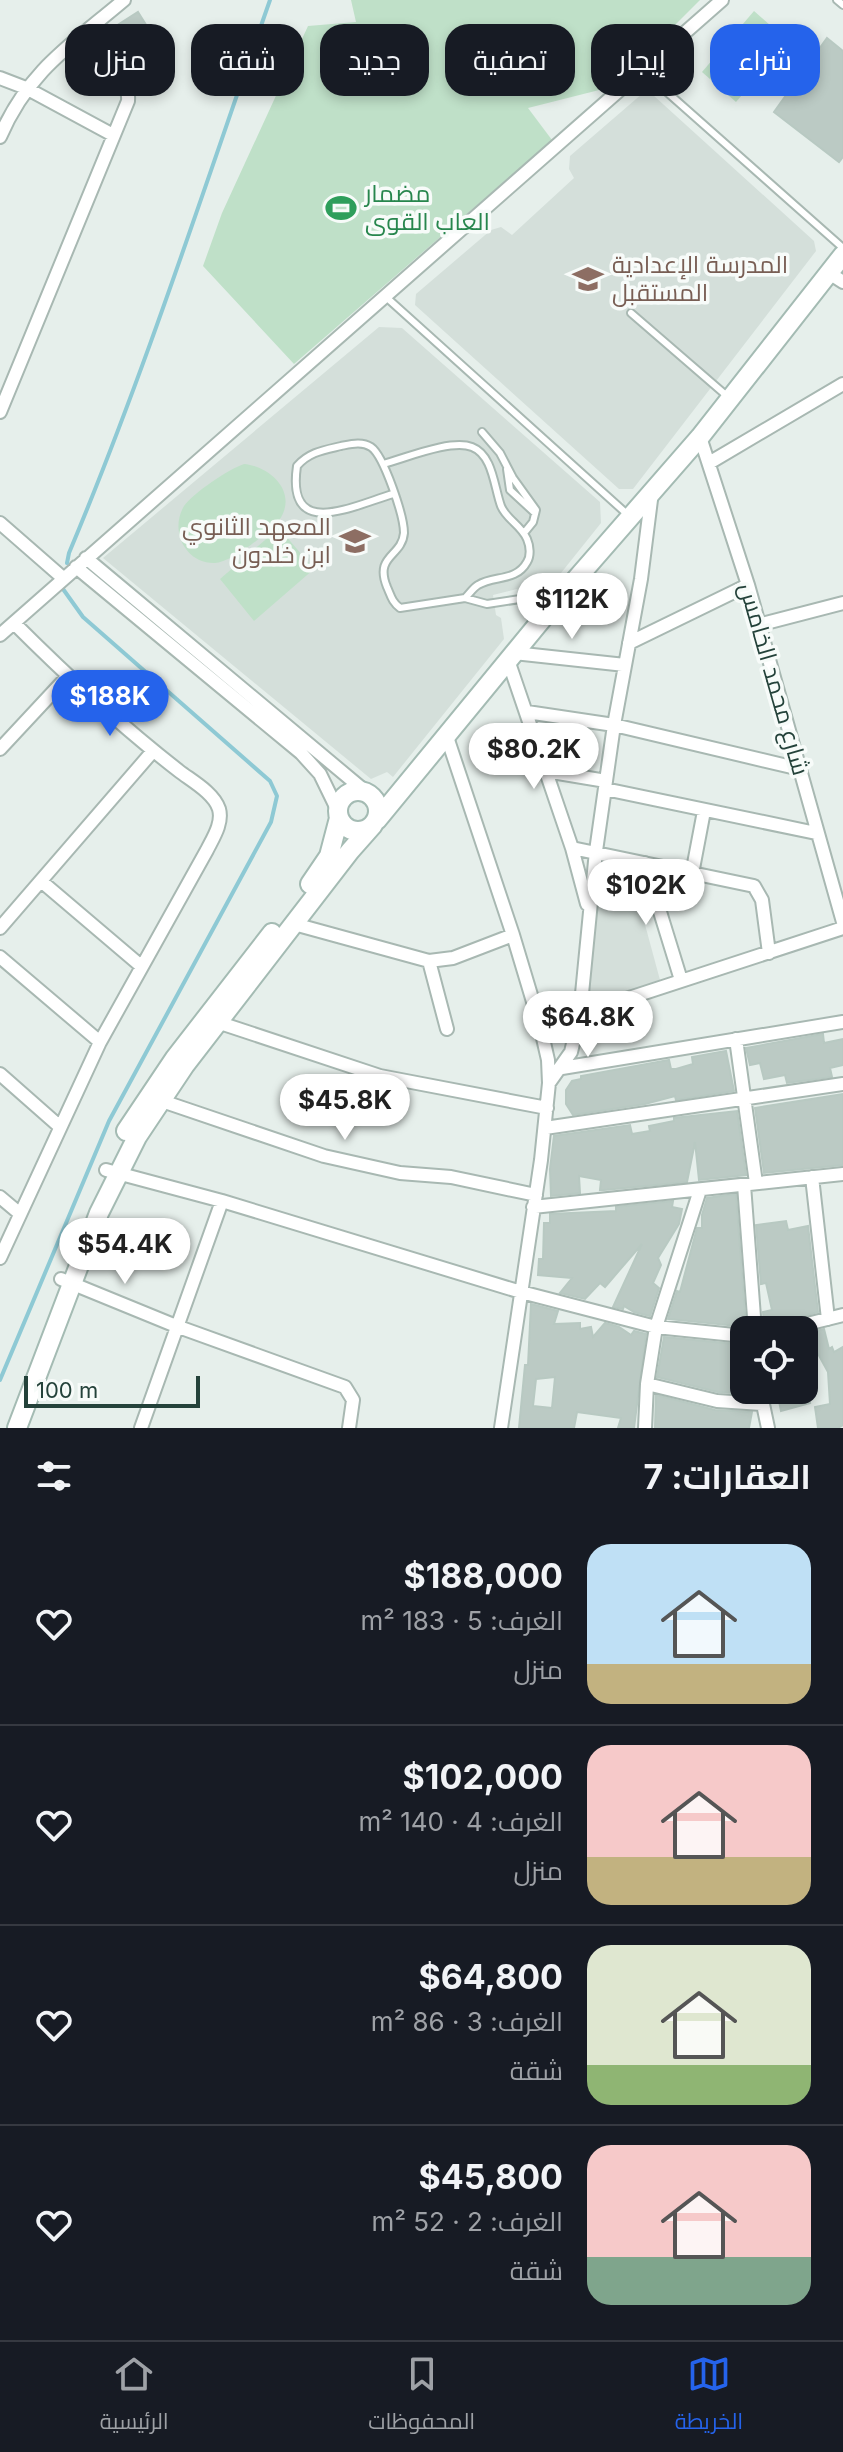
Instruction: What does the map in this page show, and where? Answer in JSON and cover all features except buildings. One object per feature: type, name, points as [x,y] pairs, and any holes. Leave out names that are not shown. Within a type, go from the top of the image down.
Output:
[{"type":"street","points":[[93,24],[124,0]]},
{"type":"street","points":[[694,24],[722,0]]},
{"type":"street","points":[[0,137],[26,88],[65,49]]},
{"type":"street","points":[[0,78],[26,88],[113,135]]},
{"type":"street","points":[[0,412],[128,96]]},
{"type":"street","points":[[0,635],[612,96]]},
{"type":"street","points":[[212,1020],[557,601],[836,278],[843,255]]},
{"type":"street","points":[[709,463],[843,384]]},
{"type":"street","name":"شارع محمد الخامس","points":[[700,437],[748,585],[843,925]]},
{"type":"street","points":[[549,1083],[571,1052],[580,1014],[605,785],[641,579],[652,491]]},
{"type":"street","points":[[0,523],[63,578]]},
{"type":"street","points":[[81,563],[367,792],[377,802],[375,822]]},
{"type":"street","points":[[81,563],[301,753],[320,774],[338,815],[348,829],[361,831],[375,822]]},
{"type":"street","points":[[629,643],[748,585]]},
{"type":"street","points":[[758,625],[843,603]]},
{"type":"street","points":[[0,1258],[100,1042],[207,850],[219,817],[218,807],[207,793],[153,751],[68,676],[14,623]]},
{"type":"street","points":[[511,656],[625,665]]},
{"type":"street","points":[[511,656],[572,848],[589,914]]},
{"type":"street","points":[[0,749],[68,676]]},
{"type":"street","points":[[527,712],[614,725],[800,769]]},
{"type":"street","points":[[446,734],[513,935],[548,1060],[545,1128],[501,1428]]},
{"type":"street","points":[[0,928],[153,751]]},
{"type":"street","points":[[546,771],[704,811],[816,833]]},
{"type":"street","points":[[17,1427],[66,1281],[111,1172],[154,1098],[320,871],[329,856],[342,799],[353,791],[389,791],[412,775]]},
{"type":"street","points":[[692,874],[704,811]]},
{"type":"street","points":[[572,848],[747,883],[758,888],[769,953]]},
{"type":"street","points":[[645,863],[681,980]]},
{"type":"street","points":[[41,881],[141,966]]},
{"type":"street","points":[[294,924],[429,961],[453,958],[513,935]]},
{"type":"street","points":[[540,1025],[769,953],[843,925]]},
{"type":"street","points":[[0,957],[100,1042]]},
{"type":"street","points":[[429,961],[447,1029]]},
{"type":"street","points":[[212,1020],[380,1076],[547,1108]]},
{"type":"street","points":[[562,1068],[843,1022]]},
{"type":"street","points":[[736,1039],[745,1101],[755,1316]]},
{"type":"street","points":[[0,1074],[59,1126]]},
{"type":"street","points":[[545,1128],[745,1101],[843,1084]]},
{"type":"street","points":[[154,1098],[324,1156],[400,1173],[451,1177],[534,1201],[700,1190],[843,1174]]},
{"type":"street","points":[[111,1172],[222,1201],[521,1292],[656,1327],[730,1335]]},
{"type":"street","points":[[812,1177],[828,1319]]},
{"type":"street","points":[[645,1428],[647,1384],[656,1327],[700,1190]]},
{"type":"street","points":[[0,1197],[19,1213]]},
{"type":"street","points":[[141,1428],[222,1201]]},
{"type":"street","points":[[66,1281],[176,1326],[345,1387],[351,1392],[353,1400],[349,1428]]},
{"type":"street","points":[[818,1321],[843,1315]]},
{"type":"street","points":[[647,1384],[730,1402]]},
{"type":"street","points":[[762,1404],[768,1428]]},
{"type":"lane","points":[[837,0],[843,5]]},
{"type":"lane","points":[[671,96],[843,248]]},
{"type":"lane","points":[[385,296],[630,516]]},
{"type":"lane","points":[[631,313],[730,399]]},
{"type":"lane","points":[[482,432],[507,466],[510,490],[535,513],[533,522],[524,533]]},
{"type":"lane","points":[[393,494],[324,515],[310,512],[302,506],[295,489],[297,466],[310,453],[362,443],[372,448],[383,464],[403,522],[404,535],[399,546],[389,555],[383,577],[394,603],[400,608],[465,598],[487,604],[540,596],[557,601]]},
{"type":"lane","points":[[383,464],[456,444],[470,446],[484,455],[502,509],[524,533],[528,542],[528,560],[520,571],[505,579],[479,584],[465,598]]},
{"type":"shaded area","points":[[640,96],[654,96],[814,241],[816,251],[633,489],[619,489],[415,305],[416,294],[491,230],[501,227],[512,235],[574,178],[569,169],[570,156]]},
{"type":"shaded area","name":"المعهد الثانوي ابن خلدون","points":[[379,327],[402,328],[600,502],[601,523],[545,593],[534,585],[524,596],[517,589],[493,595],[504,639],[393,777],[387,772],[371,779],[103,558]]},
{"type":"shaded area","points":[[600,862],[630,869],[660,980],[591,1004],[584,999]]},
{"type":"green space","points":[[351,0],[700,0],[676,24],[591,24],[591,92],[528,108],[552,140],[294,364],[203,266],[222,213],[276,96],[304,96],[304,35],[308,26],[320,25],[320,96],[429,96],[429,24],[332,24],[356,22]]},
{"type":"green space","points":[[754,11],[769,24],[743,24]]},
{"type":"green space","points":[[710,63],[710,79],[702,72]]},
{"type":"green space","points":[[244,464],[263,470],[278,482],[285,499],[285,509],[280,519],[260,538],[231,558],[215,563],[196,558],[188,552],[180,535],[178,526],[184,506],[212,482]]},
{"type":"green space","points":[[279,528],[314,569],[254,621],[220,579]]},
{"type":"waterway","points":[[67,563],[149,347],[270,0]]},
{"type":"waterway","points":[[0,1380],[109,1121],[271,822],[277,796],[270,781],[83,617],[63,589]]},
{"type":"place","name":"مضمار العاب القوى","points":[[341,208]]},
{"type":"place","name":"المدرسة الإعدادية المستقبل","points":[[588,279]]},
{"type":"place","name":"المعهد الثانوي ابن خلدون","points":[[355,541]]}]
